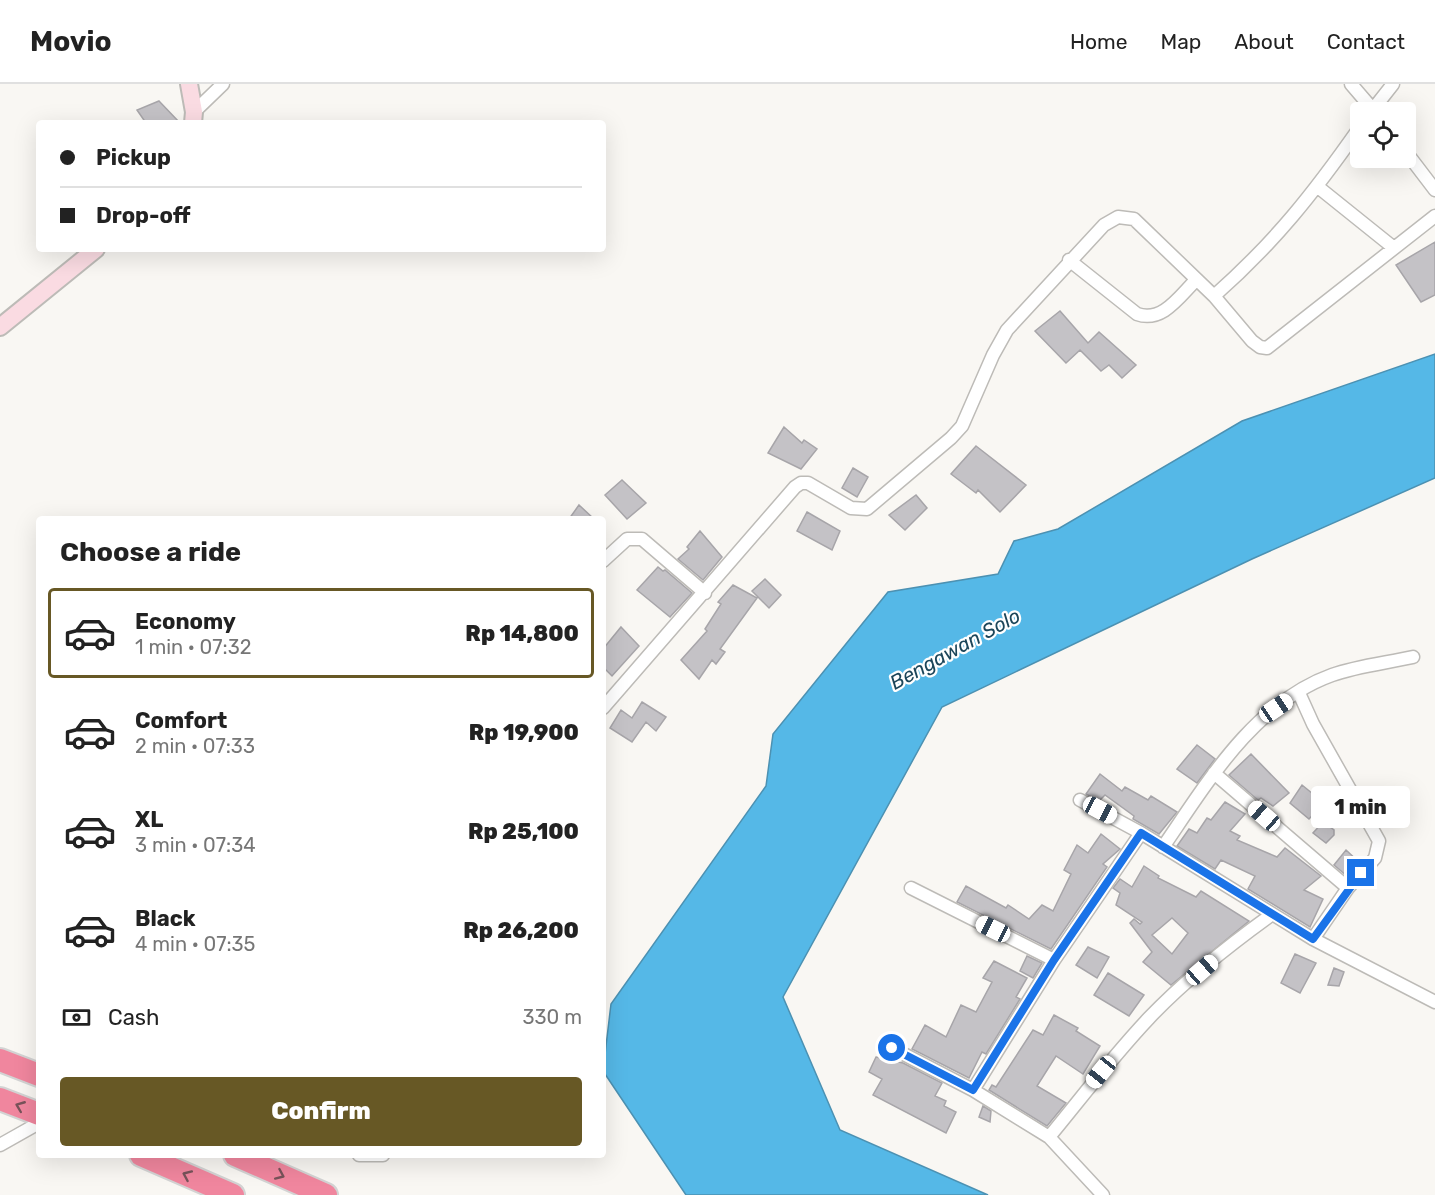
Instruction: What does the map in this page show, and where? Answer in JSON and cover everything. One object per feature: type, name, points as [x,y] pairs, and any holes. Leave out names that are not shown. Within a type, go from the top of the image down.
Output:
[{"type":"highway","points":[[0,1060],[36,1074]]},
{"type":"highway","points":[[0,1099],[36,1113]]},
{"type":"highway","points":[[148,1158],[233,1195]]},
{"type":"highway","points":[[242,1158],[326,1195]]},
{"type":"street","points":[[189,84],[194,118]]},
{"type":"street","points":[[194,118],[223,84]]},
{"type":"street","points":[[1351,84],[1365,102]]},
{"type":"street","points":[[1380,102],[1393,84]]},
{"type":"street","points":[[1214,296],[1256,259],[1318,187],[1350,141]]},
{"type":"street","points":[[1416,165],[1435,190]]},
{"type":"street","points":[[1318,187],[1394,248]]},
{"type":"street","points":[[606,705],[795,487],[801,483],[808,483],[851,508],[867,509],[958,432],[1007,330],[1069,260],[1104,225],[1118,217],[1125,217],[1142,226],[1214,296],[1252,341],[1260,347],[1267,348],[1435,216]]},
{"type":"street","points":[[0,327],[93,252]]},
{"type":"street","points":[[1069,260],[1137,314],[1144,317],[1159,315],[1195,280]]},
{"type":"street","points":[[606,558],[627,539],[642,538],[705,593]]},
{"type":"street","points":[[1163,847],[1214,772],[1251,730],[1276,708],[1331,675],[1413,657]]},
{"type":"street","points":[[1299,693],[1313,724],[1379,841],[1375,858],[1348,888],[1313,939]]},
{"type":"street","points":[[1214,772],[1348,888]]},
{"type":"street","points":[[1080,800],[1141,833],[1313,939],[1435,1002]]},
{"type":"street","points":[[973,1090],[1054,960],[1141,833]]},
{"type":"street","points":[[911,888],[1054,960]]},
{"type":"street","points":[[1049,1137],[1113,1057],[1150,1016],[1219,954],[1271,915]]},
{"type":"street","points":[[892,1048],[973,1090],[1049,1137],[1103,1195]]},
{"type":"street","points":[[0,1145],[36,1125]]},
{"type":"water","name":"Bengawan Solo","points":[[1435,354],[1435,478],[1252,559],[942,707],[783,997],[840,1130],[988,1195],[686,1195],[606,1075],[606,1046],[611,1004],[766,786],[773,734],[888,592],[998,574],[1014,541],[1058,529],[1242,421]]},
{"type":"building","points":[[159,101],[177,120],[144,120],[137,110]]},
{"type":"building","points":[[1435,242],[1435,295],[1421,302],[1396,265]]},
{"type":"building","points":[[1060,311],[1088,343],[1099,332],[1136,365],[1122,378],[1109,365],[1101,371],[1080,350],[1066,363],[1035,331]]},
{"type":"building","points":[[784,427],[802,443],[804,440],[817,449],[801,469],[768,453]]},
{"type":"building","points":[[976,446],[1026,485],[1000,512],[978,490],[976,493],[951,474]]},
{"type":"building","points":[[853,468],[868,477],[857,497],[842,488]]},
{"type":"building","points":[[622,480],[646,503],[627,519],[605,495]]},
{"type":"building","points":[[916,495],[927,508],[905,530],[889,515]]},
{"type":"building","points":[[579,505],[591,516],[571,516]]},
{"type":"building","points":[[807,512],[840,531],[832,550],[797,531]]},
{"type":"building","points":[[700,531],[722,557],[703,580],[678,559],[689,549],[687,547]]},
{"type":"building","points":[[658,567],[665,570],[692,593],[670,617],[637,590]]},
{"type":"building","points":[[765,579],[781,595],[769,608],[752,591]]},
{"type":"building","points":[[733,585],[757,598],[720,649],[725,652],[716,664],[712,660],[699,679],[681,660],[707,631],[705,629],[721,604],[718,602]]},
{"type":"building","points":[[621,627],[639,646],[612,676],[606,670],[606,645]]},
{"type":"building","points":[[642,702],[666,717],[656,731],[646,722],[632,742],[610,728],[621,710],[632,718]]},
{"type":"building","points":[[1197,745],[1215,759],[1197,783],[1177,769]]},
{"type":"building","points":[[1251,754],[1289,793],[1273,806],[1261,798],[1258,800],[1229,775]]},
{"type":"building","points":[[1100,774],[1122,791],[1125,787],[1148,800],[1151,796],[1177,812],[1159,834],[1133,819],[1134,816],[1105,795],[1099,801],[1086,794]]},
{"type":"building","points":[[1302,785],[1324,803],[1309,819],[1290,803]]},
{"type":"building","points":[[1225,802],[1245,814],[1230,831],[1240,836],[1237,840],[1277,857],[1285,848],[1321,876],[1304,890],[1323,899],[1310,927],[1248,889],[1255,876],[1221,860],[1215,869],[1177,846],[1189,829],[1197,833],[1207,818],[1211,820]]},
{"type":"building","points":[[1323,822],[1334,830],[1334,835],[1326,843],[1313,833]]},
{"type":"building","points":[[1101,834],[1120,849],[1103,864],[1107,867],[1051,949],[957,902],[966,886],[1006,908],[1008,905],[1029,919],[1042,905],[1053,911],[1071,874],[1064,870],[1077,845],[1088,853]]},
{"type":"building","points":[[1346,850],[1360,863],[1347,876],[1334,865]]},
{"type":"building","points":[[1144,866],[1159,876],[1158,878],[1196,897],[1201,891],[1249,921],[1171,985],[1143,962],[1152,952],[1130,923],[1134,919],[1140,924],[1142,922],[1116,905],[1120,893],[1113,888],[1120,879],[1132,887]],"holes":[[[1172,918],[1188,933],[1172,954],[1152,935]]]},
{"type":"building","points":[[1088,947],[1109,957],[1097,978],[1076,965]]},
{"type":"building","points":[[1295,954],[1316,963],[1300,993],[1281,983]]},
{"type":"building","points":[[1027,956],[1042,963],[1033,978],[1020,971]]},
{"type":"building","points":[[994,961],[1027,978],[1016,997],[1020,999],[986,1054],[982,1052],[969,1078],[912,1049],[925,1025],[946,1037],[961,1005],[976,1012],[992,982],[983,978]]},
{"type":"building","points":[[1334,968],[1344,972],[1339,986],[1328,985]]},
{"type":"building","points":[[1108,973],[1144,995],[1129,1016],[1094,995]]},
{"type":"building","points":[[1054,1015],[1078,1028],[1076,1031],[1100,1046],[1083,1074],[1056,1056],[1037,1086],[1066,1103],[1047,1126],[989,1090],[992,1085],[996,1087],[1033,1030],[1043,1035]]},
{"type":"building","points":[[876,1057],[903,1063],[942,1083],[935,1096],[946,1101],[944,1106],[956,1112],[946,1133],[873,1095],[882,1079],[869,1072]]},
{"type":"building","points":[[983,1106],[991,1111],[990,1122],[979,1117]]},
{"type":"route","points":[[892,1048],[973,1090],[1054,960],[1141,833],[1313,939],[1361,873]]}]
